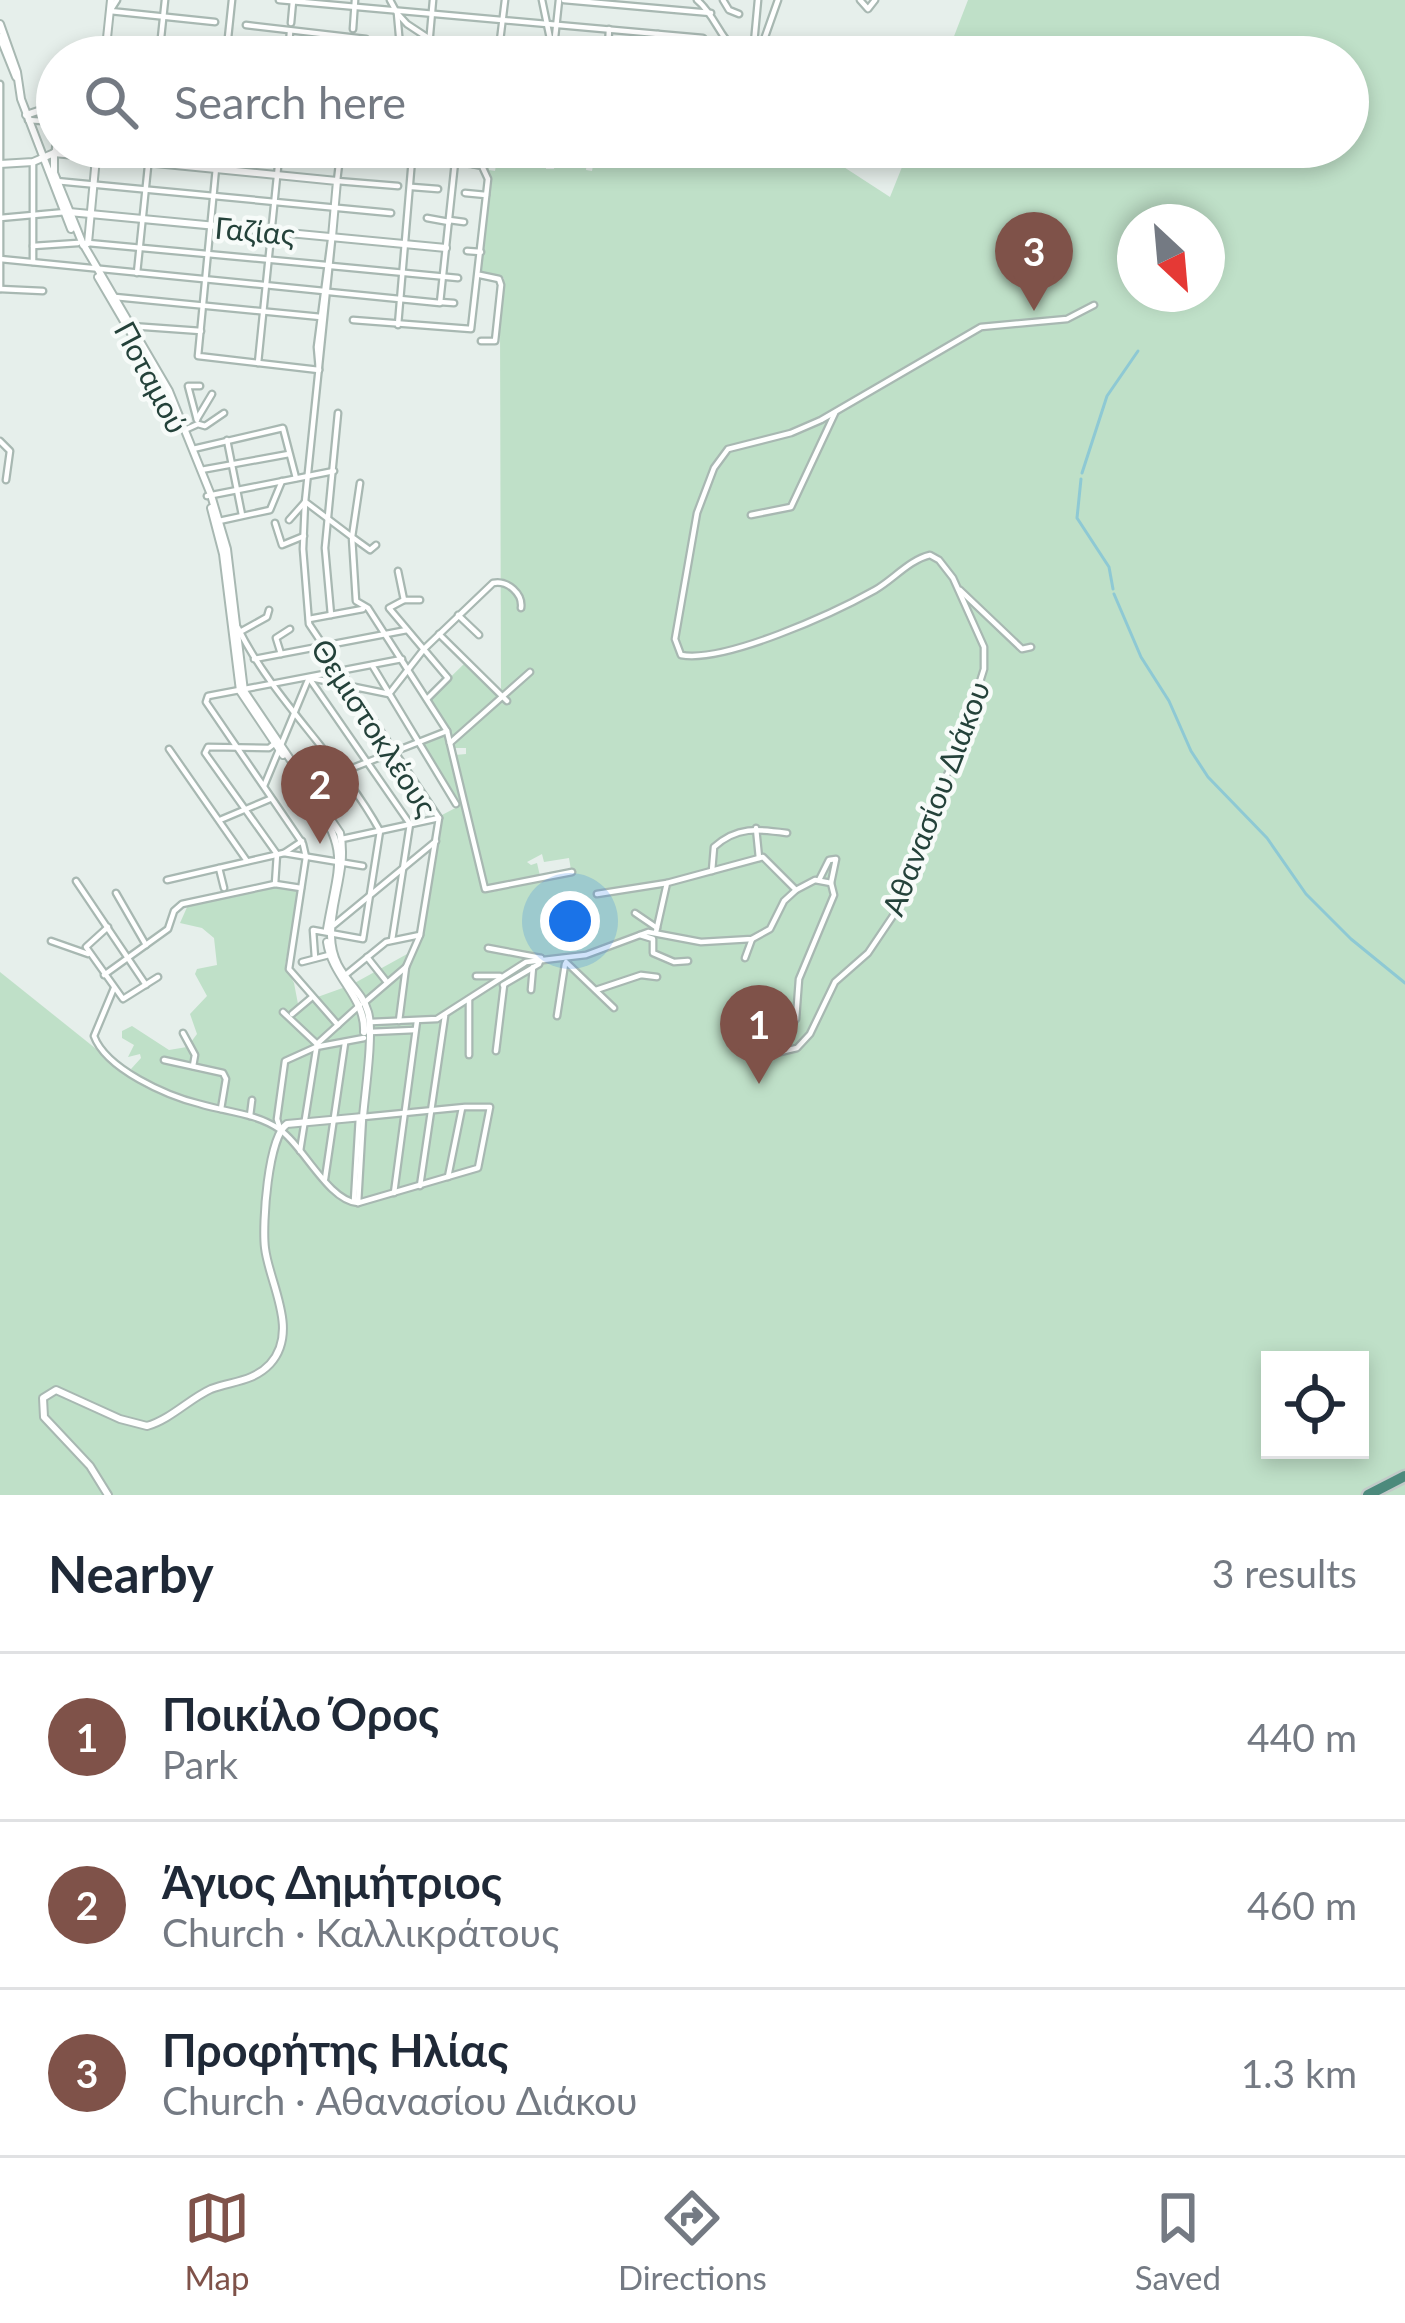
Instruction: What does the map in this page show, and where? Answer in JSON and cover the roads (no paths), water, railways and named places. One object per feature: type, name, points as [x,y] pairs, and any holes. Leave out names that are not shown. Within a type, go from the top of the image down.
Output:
[{"type":"highway","points":[[1368,1495],[1405,1479]]},
{"type":"highway","points":[[1379,1495],[1405,1479]]},
{"type":"street","points":[[107,36],[114,0]]},
{"type":"street","points":[[161,36],[165,0]]},
{"type":"street","points":[[228,36],[232,0]]},
{"type":"street","points":[[279,0],[355,3],[397,12],[681,36]]},
{"type":"street","points":[[390,0],[397,12],[428,36]]},
{"type":"street","points":[[429,36],[433,0]]},
{"type":"street","points":[[501,36],[505,0]]},
{"type":"street","points":[[542,0],[551,36]]},
{"type":"street","points":[[557,36],[561,0],[711,13]]},
{"type":"street","points":[[697,0],[724,36]]},
{"type":"street","points":[[723,0],[739,14]]},
{"type":"street","points":[[758,0],[759,36]]},
{"type":"street","points":[[766,36],[778,0]]},
{"type":"street","points":[[860,0],[868,9],[875,0]]},
{"type":"street","points":[[290,36],[293,1]]},
{"type":"street","points":[[353,28],[355,3]]},
{"type":"street","points":[[611,16],[612,4]]},
{"type":"street","points":[[110,11],[214,22]]},
{"type":"street","points":[[397,12],[399,36]]},
{"type":"street","name":"Ποταμού","points":[[0,23],[36,141]]},
{"type":"street","points":[[246,25],[346,36]]},
{"type":"street","points":[[609,29],[609,36]]},
{"type":"street","name":"Ποταμού","points":[[0,37],[16,79]]},
{"type":"street","points":[[16,79],[0,84],[0,289],[43,291]]},
{"type":"street","points":[[27,117],[36,112]]},
{"type":"street","points":[[27,117],[36,118]]},
{"type":"street","points":[[1,164],[36,160]]},
{"type":"street","points":[[33,162],[33,262]]},
{"type":"street","name":"Ποταμού","points":[[47,168],[95,268],[163,389],[219,521],[227,549],[242,691]]},
{"type":"street","name":"Ποταμού","points":[[55,168],[66,212]]},
{"type":"street","points":[[83,244],[94,168]]},
{"type":"street","points":[[137,272],[148,168]]},
{"type":"street","points":[[319,370],[199,356],[216,168],[398,187]]},
{"type":"street","points":[[258,363],[278,168]]},
{"type":"street","points":[[319,370],[339,168]]},
{"type":"street","points":[[398,325],[414,168]]},
{"type":"street","points":[[440,302],[454,168]]},
{"type":"street","points":[[353,320],[470,330],[486,195],[487,172],[480,168]]},
{"type":"street","points":[[56,181],[391,213]]},
{"type":"street","points":[[412,187],[438,189]]},
{"type":"street","points":[[465,193],[486,195]]},
{"type":"street","points":[[1,218],[66,212]]},
{"type":"street","name":"Γαζίας","points":[[66,212],[458,251]]},
{"type":"street","points":[[427,218],[464,222]]},
{"type":"street","points":[[33,246],[140,247],[458,278]]},
{"type":"street","points":[[467,251],[481,252]]},
{"type":"street","points":[[1,259],[454,303]]},
{"type":"street","name":"Ποταμού","points":[[95,268],[167,387],[194,449],[222,546],[242,691]]},
{"type":"street","points":[[478,274],[499,278],[501,284],[495,341],[482,341]]},
{"type":"street","points":[[319,370],[326,292]]},
{"type":"street","points":[[115,297],[321,316]]},
{"type":"street","points":[[463,305],[475,306]]},
{"type":"street","points":[[1030,647],[1022,649],[960,590],[943,563],[927,556],[868,593],[737,649],[697,657],[679,652],[676,639],[697,513],[720,457],[737,444],[791,433],[835,412],[981,328],[1066,320],[1094,305]]},
{"type":"street","points":[[131,326],[201,331]]},
{"type":"street","name":"Θεμιστοκλέους","points":[[319,370],[305,502],[309,619],[439,818],[420,935],[406,967],[399,1021]]},
{"type":"street","points":[[200,386],[188,386],[197,422],[205,426],[224,413]]},
{"type":"street","points":[[186,430],[197,422],[212,394]]},
{"type":"street","points":[[751,515],[791,507],[835,412]]},
{"type":"street","points":[[332,615],[325,548],[338,413]]},
{"type":"street","points":[[194,449],[283,428],[296,478]]},
{"type":"street","points":[[227,440],[242,515]]},
{"type":"street","points":[[0,441],[10,451],[6,480]]},
{"type":"street","points":[[201,470],[289,454]]},
{"type":"street","points":[[209,496],[334,471]]},
{"type":"street","points":[[219,521],[270,510],[282,481]]},
{"type":"street","points":[[360,483],[352,537],[356,601],[368,608],[447,731],[485,889],[572,872]]},
{"type":"street","points":[[289,520],[305,502],[370,550],[376,545]]},
{"type":"street","points":[[275,523],[282,545],[304,536]]},
{"type":"street","points":[[398,571],[404,599]]},
{"type":"street","points":[[491,575],[518,594],[520,608]]},
{"type":"street","points":[[389,694],[424,649],[484,590],[500,582]]},
{"type":"street","name":"Αθανασίου Διάκου","points":[[831,883],[834,895],[799,979],[796,1019],[774,1043],[780,1052],[796,1048],[810,1034],[835,982],[868,953],[904,898],[927,813],[961,744],[984,669],[982,640],[960,590]]},
{"type":"street","points":[[420,600],[404,599],[389,606],[448,678],[427,699]]},
{"type":"street","points":[[309,619],[368,608]]},
{"type":"street","points":[[240,632],[268,617],[269,610]]},
{"type":"street","points":[[458,615],[479,634]]},
{"type":"street","points":[[236,622],[254,658],[380,831],[363,939],[314,930],[316,958]]},
{"type":"street","points":[[281,654],[276,638],[290,629]]},
{"type":"street","points":[[254,658],[407,630]]},
{"type":"street","points":[[439,634],[504,698]]},
{"type":"street","points":[[338,1025],[291,976],[288,966],[306,857],[302,841],[206,702],[208,696],[402,659]]},
{"type":"street","points":[[372,665],[456,804]]},
{"type":"street","points":[[450,742],[530,672]]},
{"type":"street","points":[[309,678],[389,694]]},
{"type":"street","points":[[264,786],[309,678]]},
{"type":"street","points":[[309,678],[410,824],[392,940]]},
{"type":"street","points":[[242,691],[334,830],[340,862]]},
{"type":"street","points":[[309,785],[447,731]]},
{"type":"street","points":[[278,745],[208,747],[206,753],[281,853],[363,866]]},
{"type":"street","points":[[278,745],[342,839],[329,955],[339,979],[362,1004]]},
{"type":"street","points":[[169,749],[247,861]]},
{"type":"street","points":[[220,820],[272,798]]},
{"type":"street","points":[[342,839],[439,818]]},
{"type":"street","points":[[756,828],[759,858]]},
{"type":"street","points":[[712,871],[717,842],[756,828],[787,833]]},
{"type":"street","points":[[167,880],[281,853],[302,841]]},
{"type":"street","points":[[329,931],[436,841]]},
{"type":"street","points":[[275,884],[281,853]]},
{"type":"street","points":[[597,894],[667,883],[759,858],[766,858],[796,890]]},
{"type":"street","points":[[634,914],[657,930],[701,942],[752,939],[770,929],[796,890],[819,880],[831,883],[838,864],[835,858],[829,860],[819,880]]},
{"type":"street","points":[[219,868],[224,888]]},
{"type":"street","points":[[76,881],[146,986]]},
{"type":"street","points":[[657,930],[667,883]]},
{"type":"street","points":[[104,975],[170,927],[174,911],[182,904],[275,884],[301,888]]},
{"type":"street","points":[[116,893],[146,945]]},
{"type":"street","points":[[108,927],[86,945],[124,1000],[158,976]]},
{"type":"street","points":[[488,949],[565,961],[657,930]]},
{"type":"street","points":[[329,931],[343,977],[362,1004],[366,1030],[356,1203]]},
{"type":"street","points":[[640,934],[653,939],[653,952],[674,962],[688,961]]},
{"type":"street","points":[[343,977],[392,940],[420,935]]},
{"type":"street","points":[[745,958],[752,939]]},
{"type":"street","points":[[51,941],[88,954]]},
{"type":"street","points":[[302,962],[329,955]]},
{"type":"street","points":[[367,957],[387,982]]},
{"type":"street","points":[[504,985],[542,958]]},
{"type":"street","points":[[356,1203],[325,1180],[280,1129],[277,1120],[285,1061],[366,1030],[445,1016],[498,978],[542,958]]},
{"type":"street","points":[[565,961],[614,1008]]},
{"type":"street","points":[[557,1016],[565,961]]},
{"type":"street","points":[[300,1151],[316,1046],[406,967]]},
{"type":"street","points":[[531,990],[533,967]]},
{"type":"street","points":[[596,990],[641,975],[657,977]]},
{"type":"street","points":[[476,976],[498,978],[504,985],[496,1051]]},
{"type":"street","points":[[114,988],[94,1032],[97,1044],[123,1070],[195,1103],[250,1116],[280,1129],[490,1107],[480,1165],[356,1203]]},
{"type":"street","points":[[292,1014],[311,998]]},
{"type":"street","points":[[469,1055],[470,999]]},
{"type":"street","points":[[283,1012],[316,1046]]},
{"type":"street","points":[[420,1186],[445,1016]]},
{"type":"street","points":[[394,1193],[417,1021]]},
{"type":"street","points":[[366,1030],[415,1030]]},
{"type":"street","points":[[182,1033],[195,1055],[193,1067]]},
{"type":"street","points":[[325,1180],[345,1041]]},
{"type":"street","points":[[164,1060],[225,1076],[221,1108]]},
{"type":"street","points":[[250,1116],[252,1100]]},
{"type":"street","points":[[448,1177],[462,1108]]},
{"type":"street","points":[[108,1495],[90,1466],[46,1420],[41,1401],[56,1390],[147,1426],[207,1391],[248,1379],[270,1364],[278,1348],[282,1310],[267,1258],[264,1213],[280,1129]]},
{"type":"waterway","points":[[1082,473],[1107,396],[1138,351]]},
{"type":"waterway","points":[[1081,479],[1077,518],[1109,567],[1113,589]]},
{"type":"waterway","points":[[1114,594],[1141,657],[1208,777],[1267,838],[1306,894],[1405,983]]},
{"type":"place","name":"Προφήτης Ηλίας","points":[[1034,311]]},
{"type":"place","name":"Άγιος Δημήτριος","points":[[320,844]]},
{"type":"place","name":"Ποικίλο Όρος","points":[[759,1084]]}]
